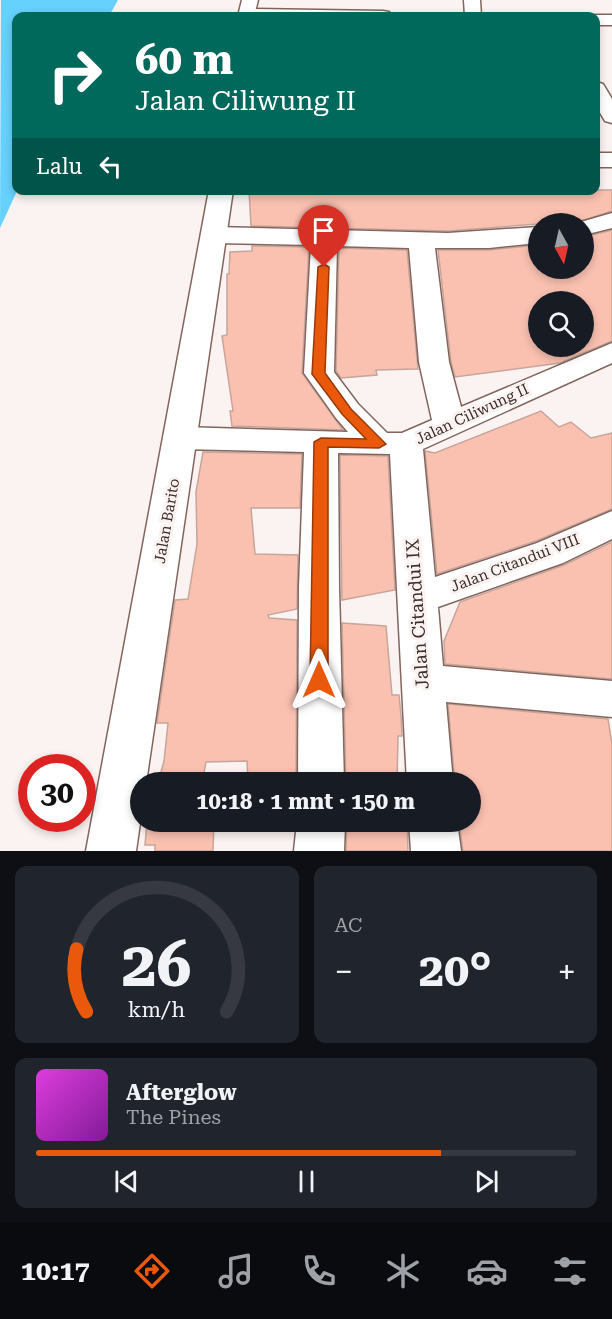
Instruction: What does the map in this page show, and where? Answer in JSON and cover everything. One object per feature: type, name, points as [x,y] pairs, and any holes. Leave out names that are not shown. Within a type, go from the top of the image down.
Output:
[{"type":"street","points":[[248,10],[293,12]]},
{"type":"street","name":"Jalan Barito","points":[[111,851],[219,195]]},
{"type":"street","points":[[594,224],[612,220]]},
{"type":"street","points":[[214,236],[421,240],[489,240],[528,236]]},
{"type":"street","points":[[324,239],[319,374],[346,411],[392,444]]},
{"type":"street","points":[[421,240],[434,362],[449,424]]},
{"type":"street","name":"Jalan Ciliwung II","points":[[181,438],[392,444],[449,424],[612,352]]},
{"type":"street","points":[[321,442],[319,587],[321,772]]},
{"type":"street","name":"Jalan Citandui IX","points":[[392,444],[416,599],[429,772]]},
{"type":"street","name":"Jalan Citandui VIII","points":[[416,599],[550,553],[612,524]]},
{"type":"street","points":[[422,682],[612,699]]},
{"type":"street","points":[[319,851],[320,832]]},
{"type":"street","points":[[434,832],[436,851]]},
{"type":"water","points":[[1,0],[118,0],[111,12],[12,12],[12,195],[15,195],[0,228]]},
{"type":"building","points":[[600,190],[612,190],[612,211],[594,217],[594,213],[528,213],[528,225],[448,231],[251,226],[249,195],[600,195]]},
{"type":"building","points":[[612,230],[612,341],[594,349],[594,291],[528,291],[528,357],[574,357],[560,363],[455,377],[451,362],[438,250],[489,250],[528,246],[528,279],[594,279],[594,234]]},
{"type":"building","points":[[252,246],[309,247],[302,373],[343,430],[232,426],[230,411],[233,411],[222,336],[227,335],[227,274],[229,274],[230,252],[252,251]]},
{"type":"building","points":[[339,248],[407,250],[418,369],[376,370],[377,375],[341,378],[336,371]]},
{"type":"building","points":[[541,411],[559,427],[571,422],[591,438],[612,433],[612,509],[536,541],[437,574],[425,451],[435,453]]},
{"type":"building","points":[[203,452],[302,454],[300,508],[251,508],[255,554],[298,555],[297,609],[268,615],[269,618],[297,620],[296,772],[248,772],[247,761],[206,762],[204,772],[161,772],[168,723],[157,723],[175,600],[188,599],[197,544],[196,492]]},
{"type":"building","points":[[340,455],[388,456],[395,590],[342,600]]},
{"type":"building","points":[[612,542],[612,679],[445,664],[444,641],[460,602],[564,565]]},
{"type":"building","points":[[342,623],[386,626],[392,695],[399,695],[401,716],[402,736],[398,736],[397,772],[346,772]]},
{"type":"building","points":[[448,704],[608,719],[612,744],[612,851],[463,851],[460,832],[481,832],[481,772],[454,772]]},
{"type":"building","points":[[146,832],[214,832],[213,851],[155,851],[155,845],[145,845]]},
{"type":"building","points":[[347,832],[407,832],[408,851],[346,851]]},
{"type":"route","points":[[319,680],[321,442],[379,444],[346,411],[319,374],[317,362],[324,267]]}]
